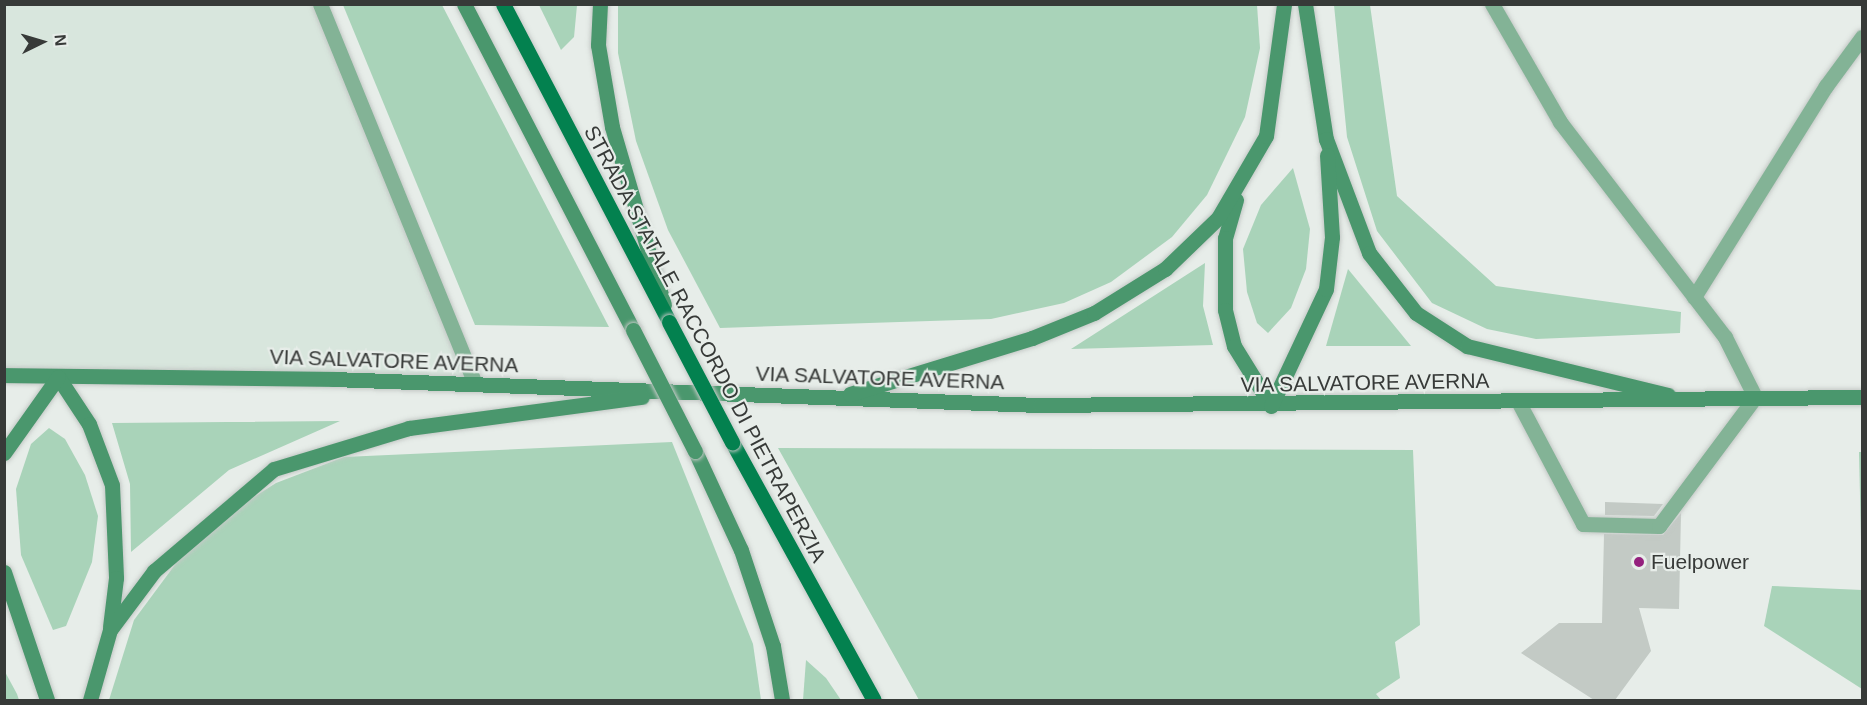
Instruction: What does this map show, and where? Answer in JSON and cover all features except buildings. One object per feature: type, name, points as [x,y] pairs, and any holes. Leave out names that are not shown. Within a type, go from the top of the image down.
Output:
[{"type":"main road","points":[[464,4],[695,451],[741,550],[773,646],[782,700]]},
{"type":"main road","name":"STRADA STATALE RACCORDO DI PIETRAPERZIA","points":[[503,4],[732,442],[874,700]]},
{"type":"main road","points":[[600,4],[598,45],[612,127],[669,322]]},
{"type":"main road","points":[[838,397],[1032,338],[1094,312],[1165,269],[1218,218],[1266,136],[1284,4]]},
{"type":"main road","points":[[1271,406],[1326,289],[1332,237],[1326,139],[1305,4]]},
{"type":"main road","points":[[1326,139],[1369,253],[1416,313],[1467,346],[1688,400]]},
{"type":"main road","points":[[1244,175],[1225,238],[1225,310],[1234,346],[1271,406]]},
{"type":"main road","name":"VIA SALVATORE AVERNA","points":[[4,375],[475,384],[838,397],[1271,406],[1863,397]]},
{"type":"main road","points":[[4,453],[58,377],[89,424],[112,485],[116,578],[110,630],[90,700]]},
{"type":"main road","points":[[110,630],[154,571],[274,469],[409,428],[683,392]]},
{"type":"main road","points":[[4,572],[47,700]]},
{"type":"main road","points":[[4,613],[24,636]]},
{"type":"street","points":[[320,4],[475,384]]},
{"type":"street","points":[[1492,4],[1560,122],[1725,337],[1755,398],[1659,526],[1583,524],[1519,403]]},
{"type":"street","points":[[1694,297],[1826,86],[1863,38]]},
{"type":"shaded area","points":[[5,5],[320,5],[475,384],[5,375]]},
{"type":"green space","points":[[343,5],[442,5],[609,327],[475,325]]},
{"type":"green space","points":[[539,5],[577,5],[574,37],[561,50]]},
{"type":"green space","points":[[618,5],[1257,5],[1260,48],[1245,117],[1207,195],[1172,237],[1111,282],[1064,303],[991,319],[720,328],[668,230],[636,141],[618,53]]},
{"type":"green space","points":[[1334,5],[1370,5],[1397,196],[1496,286],[1681,312],[1680,333],[1536,339],[1487,329],[1432,303],[1377,231],[1347,137]]},
{"type":"green space","points":[[1293,168],[1310,229],[1306,269],[1291,308],[1268,333],[1257,323],[1247,292],[1243,249],[1261,205]]},
{"type":"green space","points":[[1205,263],[1203,306],[1213,345],[1071,349]]},
{"type":"green space","points":[[1348,269],[1411,346],[1326,346]]},
{"type":"green space","points":[[340,421],[229,470],[131,552],[130,484],[112,423]]},
{"type":"green space","points":[[49,428],[65,439],[85,475],[98,516],[92,562],[66,626],[53,630],[21,555],[16,489],[31,444]]},
{"type":"green space","points":[[672,442],[753,644],[761,700],[109,700],[134,620],[177,562],[219,519],[276,483],[344,457]]},
{"type":"green space","points":[[778,448],[1413,450],[1420,625],[1395,642],[1400,678],[1376,694],[1381,700],[919,700]]},
{"type":"green space","points":[[1859,452],[1862,452],[1862,583]]},
{"type":"green space","points":[[1772,586],[1862,590],[1862,689],[1764,626]]},
{"type":"green space","points":[[806,660],[826,678],[841,700],[803,700]]},
{"type":"green space","points":[[4,670],[17,694],[19,700],[5,700]]},
{"type":"place","name":"Fuelpower","points":[[1639,562]]}]
